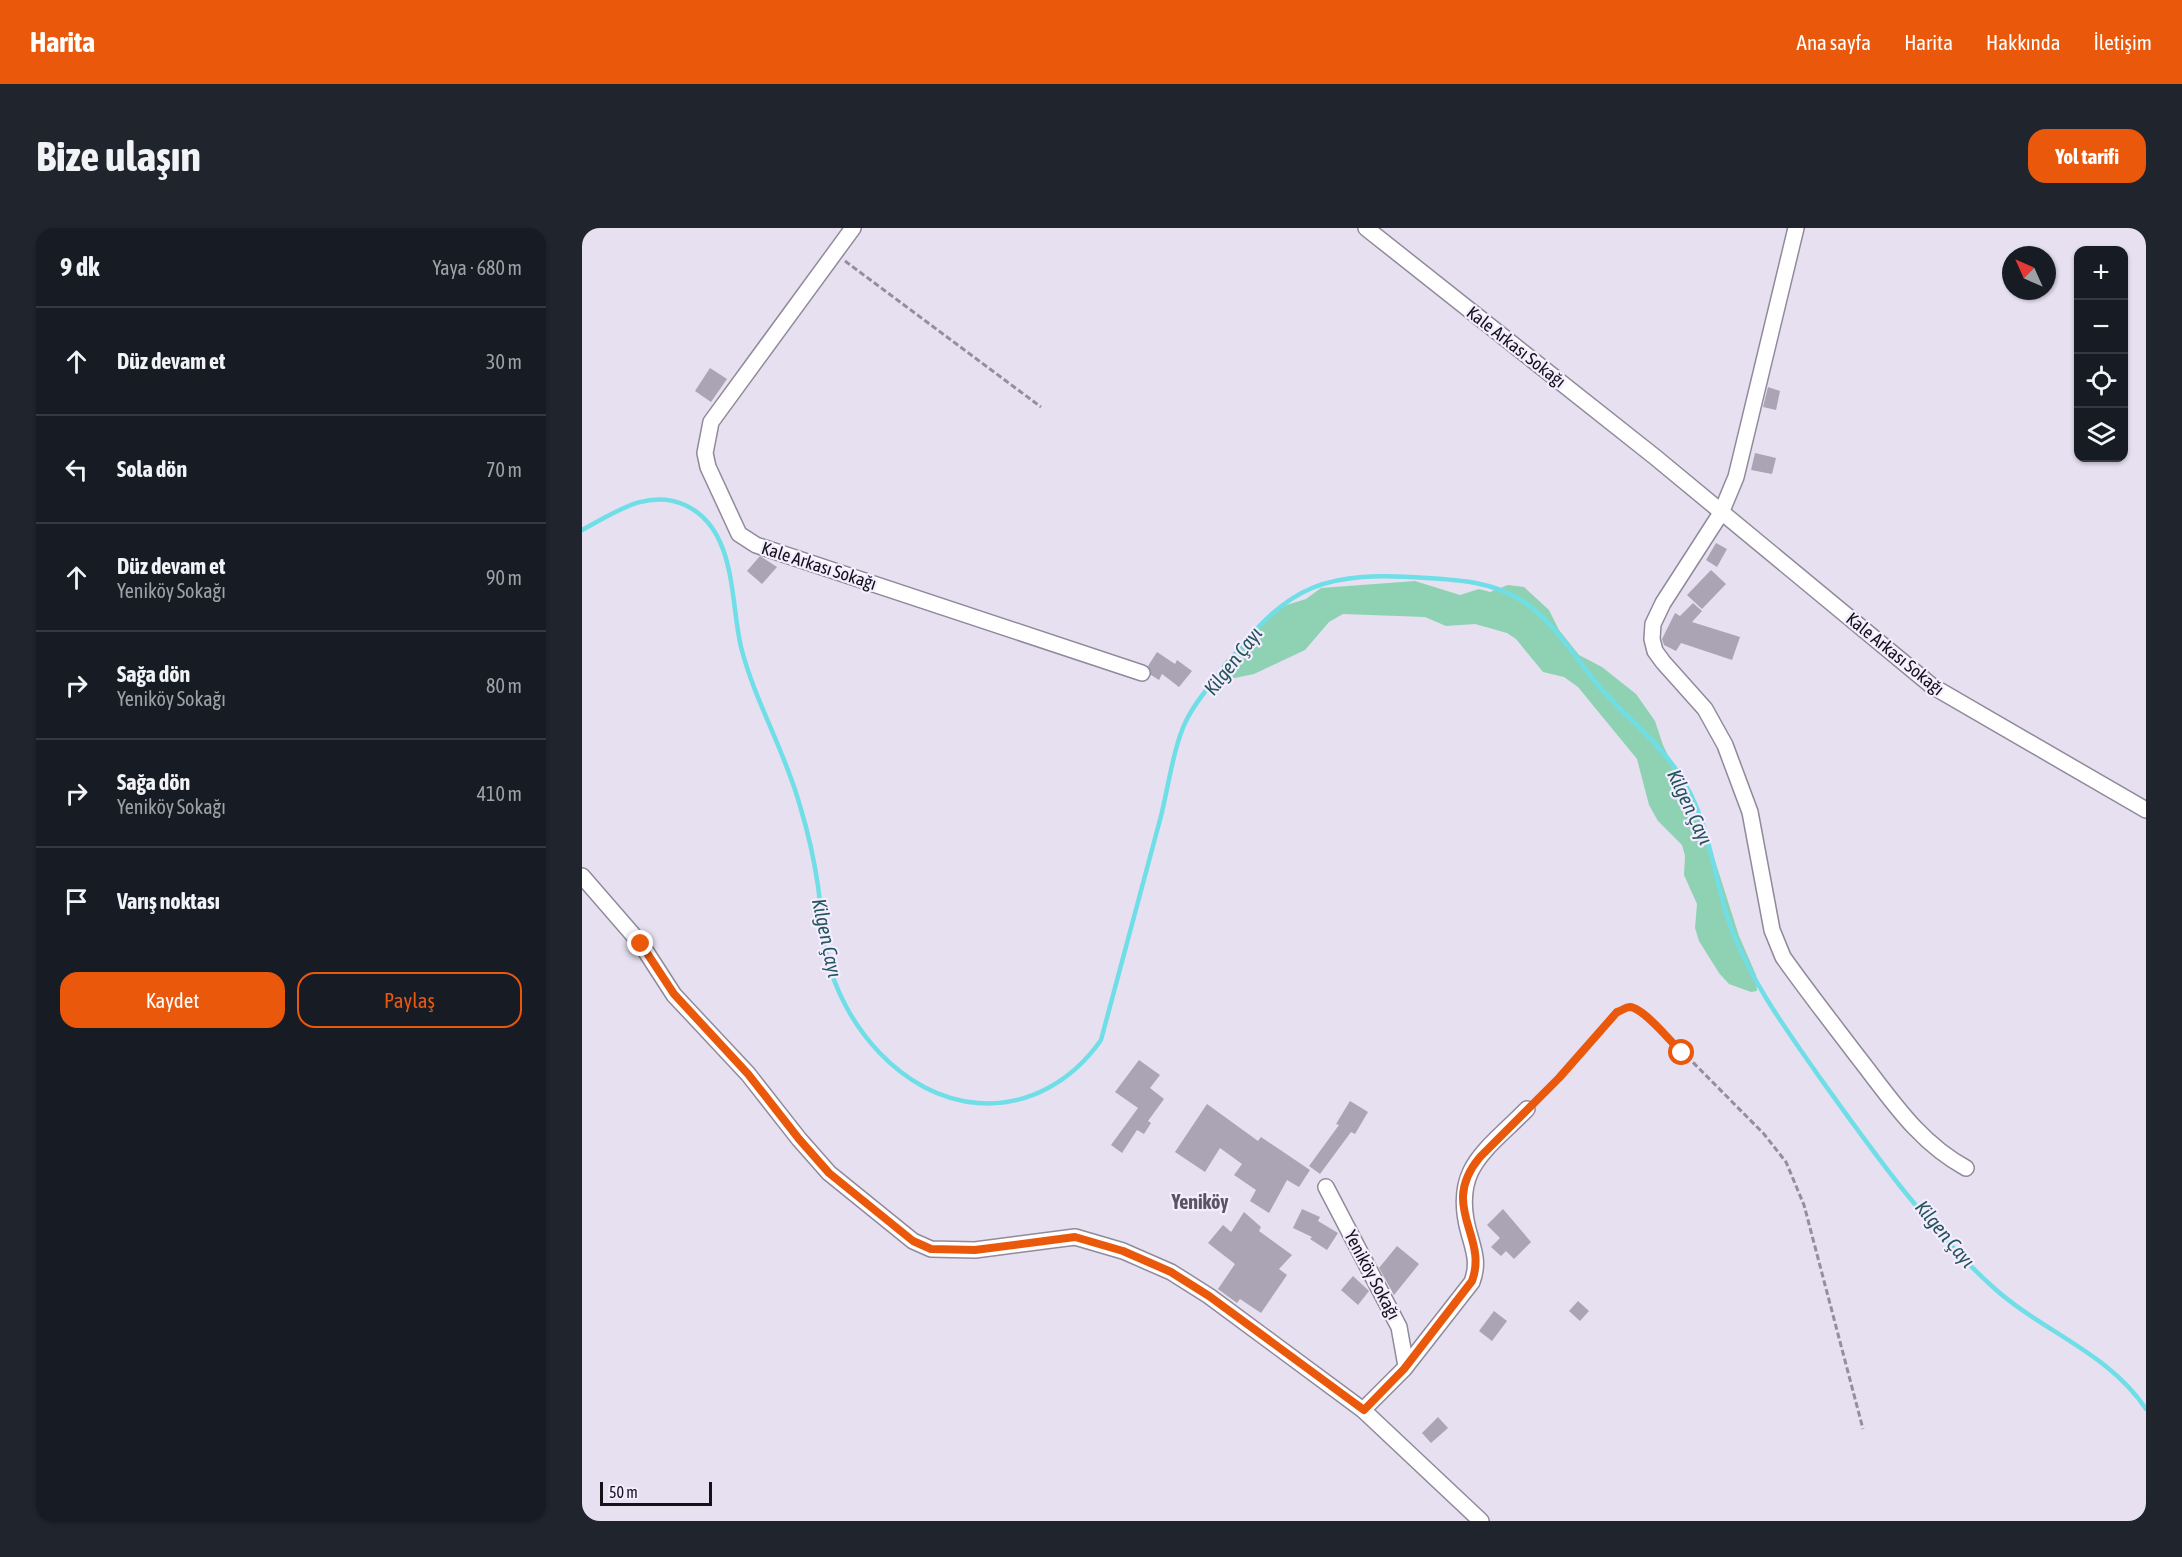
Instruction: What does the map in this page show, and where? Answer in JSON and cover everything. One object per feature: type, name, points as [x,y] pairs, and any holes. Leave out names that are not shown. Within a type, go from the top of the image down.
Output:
[{"type":"street","name":"Kale Arkası Sokağı","points":[[854,228],[711,422],[705,453],[708,467],[739,534],[756,545],[1142,673]]},
{"type":"street","name":"Kale Arkası Sokağı","points":[[1366,228],[1655,457],[1932,686],[2146,810]]},
{"type":"street","points":[[1796,228],[1743,455],[1721,513],[1653,624],[1652,639],[1655,651],[1705,709],[1725,745],[1750,812],[1772,930],[1784,957],[1901,1113],[1923,1138],[1947,1157],[1966,1168]]},
{"type":"street","points":[[582,876],[641,944],[674,994],[748,1074],[829,1173],[913,1241],[931,1249],[975,1250],[1075,1237],[1123,1251],[1171,1272],[1209,1296],[1364,1410],[1481,1521]]},
{"type":"street","points":[[1364,1410],[1406,1366],[1465,1293],[1476,1270],[1476,1257],[1463,1206],[1465,1180],[1480,1157],[1527,1109]]},
{"type":"street","name":"Yeniköy Sokağı","points":[[1326,1187],[1399,1327],[1406,1366]]},
{"type":"path","points":[[835,253],[1041,407]]},
{"type":"path","points":[[1527,1109],[1617,1012],[1629,1007],[1635,1008],[1653,1022],[1764,1134],[1786,1162],[1804,1205],[1863,1429]]},
{"type":"green space","points":[[1415,581],[1460,595],[1479,589],[1490,592],[1508,585],[1524,587],[1549,610],[1559,630],[1579,655],[1602,667],[1636,694],[1655,721],[1663,745],[1709,842],[1739,936],[1756,975],[1757,991],[1751,992],[1729,984],[1719,973],[1699,941],[1695,928],[1697,904],[1684,875],[1685,856],[1682,845],[1658,821],[1649,805],[1637,759],[1578,687],[1564,677],[1543,672],[1516,639],[1507,633],[1475,624],[1446,626],[1425,617],[1343,614],[1329,622],[1305,650],[1254,674],[1225,680],[1220,676],[1221,667],[1226,660],[1280,607],[1306,599],[1321,588]]},
{"type":"building","points":[[710,368],[727,379],[711,402],[695,391]]},
{"type":"building","points":[[1768,387],[1780,391],[1776,410],[1763,407]]},
{"type":"building","points":[[1755,453],[1776,458],[1772,474],[1751,470]]},
{"type":"building","points":[[1716,543],[1727,549],[1717,567],[1706,560]]},
{"type":"building","points":[[760,556],[777,567],[762,584],[747,571]]},
{"type":"building","points":[[1711,570],[1726,584],[1702,609],[1687,595]]},
{"type":"building","points":[[1693,603],[1702,611],[1692,622],[1740,637],[1732,660],[1681,643],[1676,651],[1664,645],[1662,639],[1675,613],[1680,616]]},
{"type":"building","points":[[1157,652],[1175,664],[1177,660],[1192,671],[1179,687],[1162,674],[1159,680],[1151,675],[1148,666]]},
{"type":"building","points":[[1139,1060],[1160,1075],[1150,1088],[1164,1099],[1148,1121],[1151,1123],[1144,1134],[1137,1130],[1122,1153],[1111,1145],[1138,1108],[1115,1092]]},
{"type":"building","points":[[1350,1101],[1368,1112],[1355,1134],[1351,1132],[1320,1174],[1309,1166],[1339,1125],[1336,1124]]},
{"type":"building","points":[[1207,1104],[1258,1141],[1261,1137],[1310,1170],[1299,1187],[1287,1180],[1269,1213],[1250,1201],[1256,1190],[1234,1175],[1242,1164],[1220,1148],[1205,1172],[1175,1152]]},
{"type":"building","points":[[1302,1209],[1320,1217],[1318,1221],[1338,1233],[1327,1250],[1310,1239],[1312,1237],[1293,1228]]},
{"type":"building","points":[[1503,1209],[1531,1242],[1514,1259],[1506,1251],[1501,1256],[1491,1247],[1500,1238],[1487,1225]]},
{"type":"building","points":[[1244,1212],[1261,1227],[1259,1231],[1292,1255],[1279,1269],[1287,1275],[1261,1313],[1240,1299],[1237,1303],[1218,1289],[1235,1264],[1208,1243],[1223,1225],[1231,1232]]},
{"type":"building","points":[[1397,1246],[1419,1264],[1394,1295],[1379,1268]]},
{"type":"building","points":[[1353,1276],[1369,1291],[1358,1305],[1341,1290]]},
{"type":"building","points":[[1578,1301],[1589,1311],[1580,1321],[1569,1311]]},
{"type":"building","points":[[1494,1311],[1507,1321],[1492,1341],[1479,1331]]},
{"type":"building","points":[[1438,1417],[1448,1428],[1431,1443],[1422,1433]]},
{"type":"waterway","name":"Kilgen Çayı","points":[[582,530],[619,510],[658,499],[671,500],[685,505],[702,516],[714,531],[723,548],[728,568],[741,647],[747,667],[794,786],[803,816],[816,876],[826,953],[834,980],[861,1031],[901,1072],[924,1087],[950,1098],[978,1103],[1015,1100],[1048,1088],[1077,1067],[1101,1040],[1182,731],[1190,713],[1206,691],[1250,636],[1271,615],[1292,599],[1313,588],[1336,580],[1362,577],[1392,576],[1464,581],[1499,589],[1521,600],[1534,609],[1556,631],[1604,692],[1651,740],[1677,771],[1697,809],[1725,909],[1749,969],[1770,1005],[1879,1159],[1945,1239],[1994,1288],[2013,1304],[2075,1344],[2114,1373],[2146,1409]]},
{"type":"district","name":"Yeniköy","points":[[1200,1202]]},
{"type":"route","points":[[641,944],[674,994],[725,1047],[829,1173],[885,1221],[913,1241],[931,1249],[948,1251],[975,1250],[1075,1237],[1094,1240],[1171,1272],[1209,1296],[1364,1410],[1404,1369],[1472,1281],[1476,1270],[1476,1257],[1468,1230],[1462,1193],[1470,1169],[1480,1157],[1559,1078],[1617,1012],[1629,1007],[1635,1008],[1653,1022],[1682,1053]]}]
